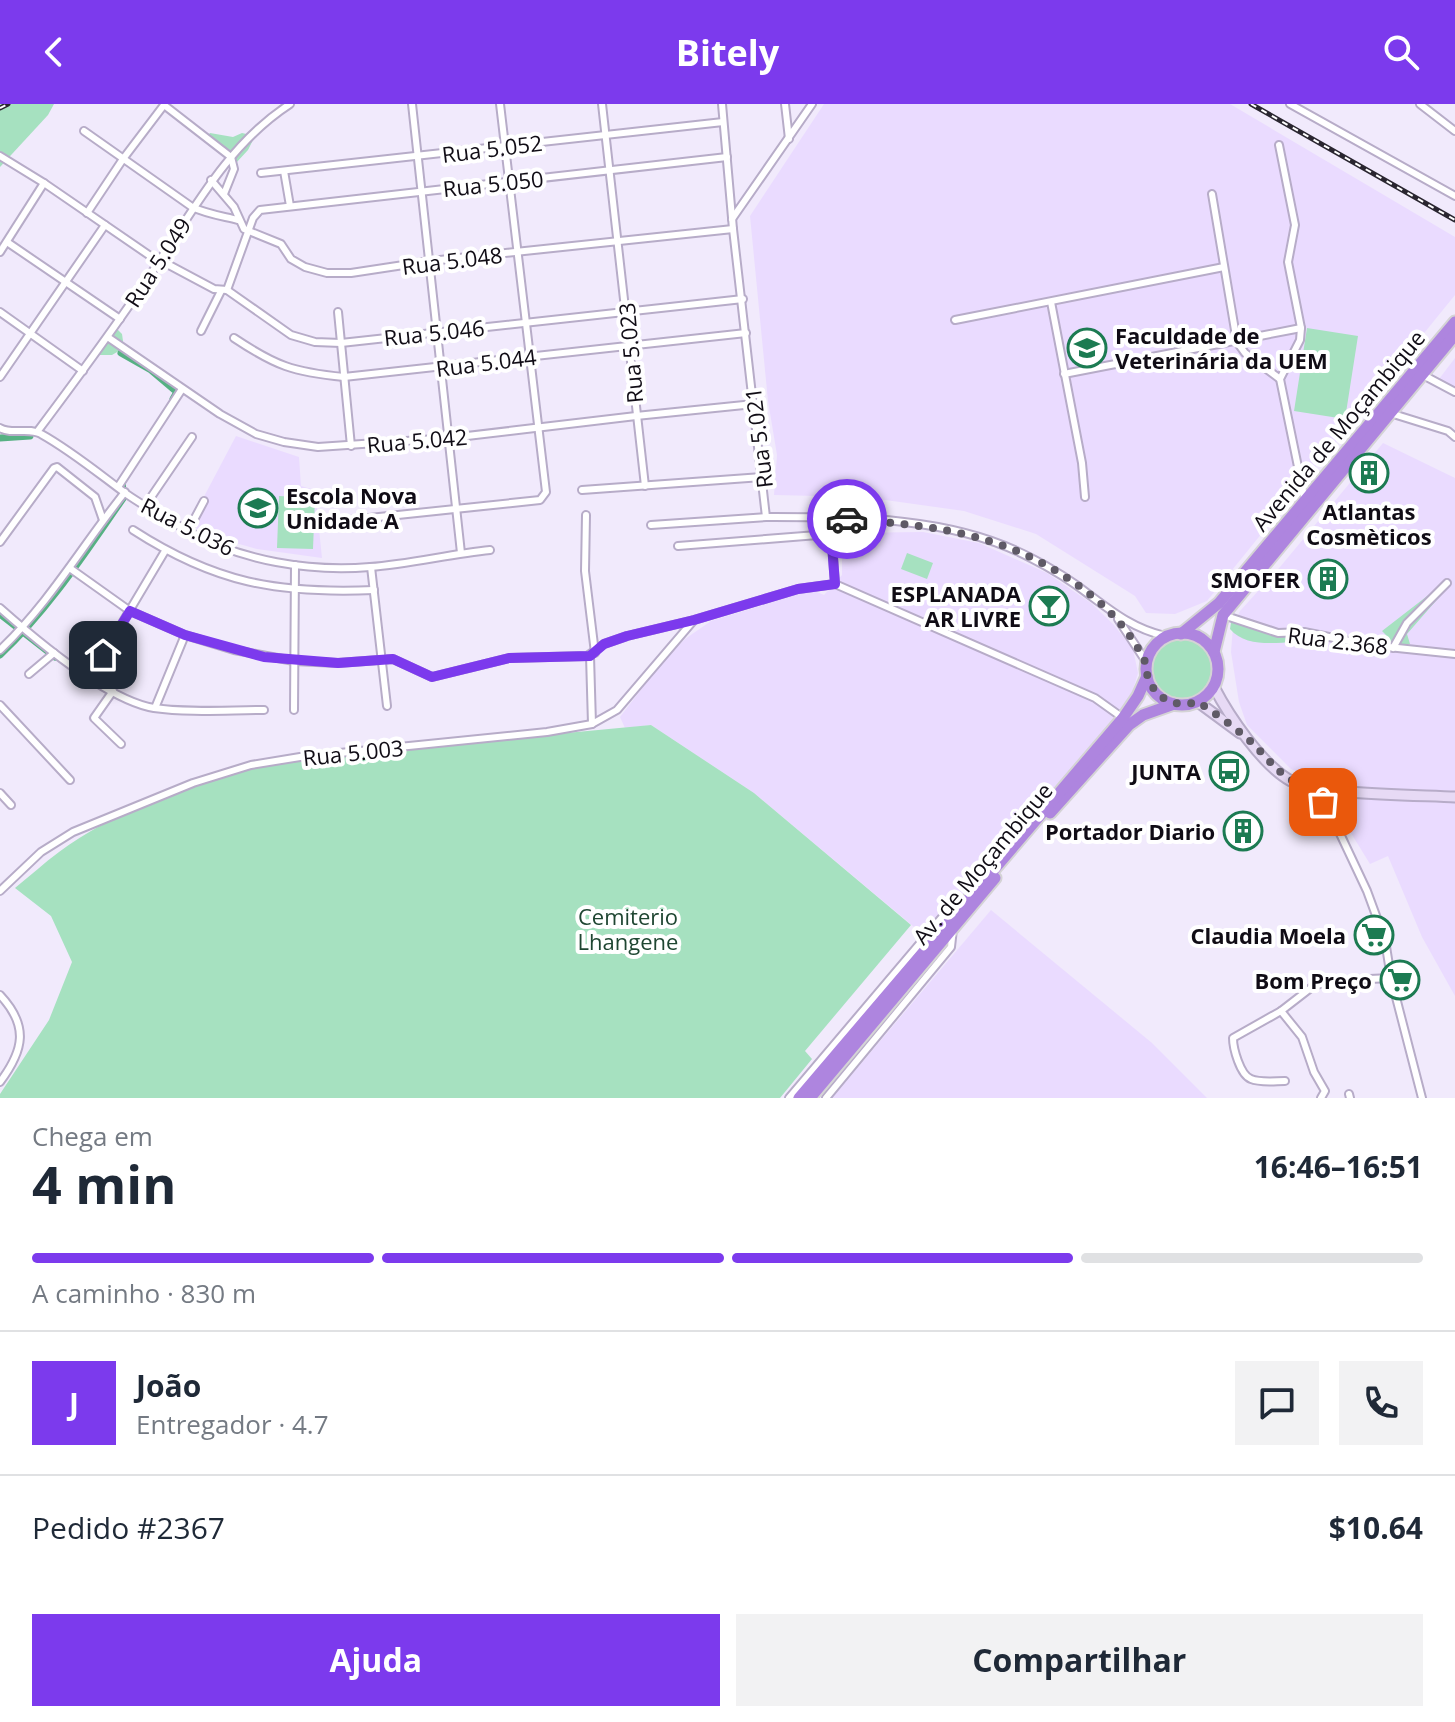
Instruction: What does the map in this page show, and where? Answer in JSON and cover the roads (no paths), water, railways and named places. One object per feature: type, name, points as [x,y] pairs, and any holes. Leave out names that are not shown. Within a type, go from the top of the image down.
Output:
[{"type":"highway","name":"Avenida de Moçambique","points":[[1181,634],[1209,613],[1455,322]]},
{"type":"highway","points":[[1214,652],[1216,633],[1223,615],[1455,335]]},
{"type":"highway","points":[[1181,634],[1200,638],[1214,652],[1218,675],[1214,687],[1198,702],[1174,704],[1156,694],[1147,676],[1145,660],[1152,646],[1165,636],[1181,634]]},
{"type":"highway","name":"Av. de Moçambique","points":[[799,1098],[1123,718],[1147,676]]},
{"type":"highway","name":"Av. de Moçambique","points":[[810,1098],[1040,824],[1129,725],[1143,715],[1174,704]]},
{"type":"street","name":"Rua 5.049","points":[[37,432],[109,338],[211,180],[231,157],[290,104]]},
{"type":"street","points":[[412,104],[461,553]]},
{"type":"street","points":[[322,523],[543,498],[546,492],[500,104]]},
{"type":"street","name":"Rua 5.023","points":[[602,104],[612,170],[645,486]]},
{"type":"street","name":"Rua 5.021","points":[[722,104],[766,517],[830,518],[940,527],[1026,555],[1066,578],[1110,611]]},
{"type":"street","points":[[785,104],[789,139]]},
{"type":"street","points":[[732,219],[812,104]]},
{"type":"street","points":[[1290,104],[1455,196]]},
{"type":"street","points":[[1420,104],[1454,128]]},
{"type":"street","points":[[87,213],[164,105],[231,157],[234,169],[224,194]]},
{"type":"street","name":"Rua 5.052","points":[[261,173],[723,122]]},
{"type":"street","points":[[84,131],[192,207],[206,214],[214,213],[238,220]]},
{"type":"street","points":[[1279,145],[1295,225],[1288,262],[1301,328],[1300,340],[1280,379],[1305,501]]},
{"type":"street","points":[[0,156],[159,262]]},
{"type":"street","name":"Rua 5.050","points":[[249,232],[255,214],[260,210],[727,157]]},
{"type":"street","points":[[284,171],[290,206]]},
{"type":"street","name":"Rua 5.048","points":[[211,180],[234,207],[238,220],[249,232],[281,244],[288,257],[305,267],[327,273],[351,273],[430,261],[733,229]]},
{"type":"street","points":[[0,252],[44,183]]},
{"type":"street","points":[[1212,194],[1237,342],[1245,353],[1280,379]]},
{"type":"street","points":[[0,377],[105,225]]},
{"type":"street","points":[[201,331],[224,290],[249,232]]},
{"type":"street","points":[[7,242],[120,319]]},
{"type":"street","name":"Rua 5.046","points":[[169,265],[224,290],[291,335],[315,342],[341,343],[743,299]]},
{"type":"street","points":[[955,320],[1224,267]]},
{"type":"street","points":[[1051,302],[1082,463],[1085,497]]},
{"type":"street","points":[[0,312],[83,371]]},
{"type":"street","points":[[338,312],[351,446]]},
{"type":"street","points":[[1064,374],[1301,328]]},
{"type":"street","name":"Rua 5.044","points":[[234,338],[282,367],[309,374],[344,377],[746,333]]},
{"type":"street","name":"Rua 5.042","points":[[109,338],[182,389],[256,434],[307,445],[351,446],[450,438],[754,404]]},
{"type":"street","points":[[1422,375],[1455,392]]},
{"type":"street","points":[[118,487],[182,389]]},
{"type":"street","points":[[1390,413],[1448,431],[1455,437]]},
{"type":"street","points":[[1,431],[37,432]]},
{"type":"street","name":"Rua 5.036","points":[[37,432],[145,506],[216,546],[247,556],[295,565],[371,567],[490,550]]},
{"type":"street","points":[[145,506],[192,437]]},
{"type":"street","points":[[0,542],[57,467],[95,497],[103,520]]},
{"type":"street","points":[[582,490],[762,477]]},
{"type":"street","points":[[0,650],[23,628],[71,569],[125,492]]},
{"type":"street","points":[[188,531],[204,501]]},
{"type":"street","points":[[586,515],[585,571],[593,654],[592,724]]},
{"type":"street","points":[[651,525],[766,517]]},
{"type":"street","points":[[830,518],[835,584]]},
{"type":"street","points":[[133,530],[165,551],[209,571],[294,591],[374,590]]},
{"type":"street","points":[[678,546],[830,534]]},
{"type":"street","points":[[90,677],[165,551]]},
{"type":"street","points":[[294,710],[295,565]]},
{"type":"street","points":[[371,567],[387,706]]},
{"type":"street","points":[[71,569],[130,611],[185,635],[234,650],[294,661],[402,661],[432,677],[509,658],[593,654],[604,644],[627,636],[798,589],[835,584],[1095,698],[1123,718]]},
{"type":"street","points":[[1393,648],[1407,623],[1447,583]]},
{"type":"street","points":[[0,608],[54,653],[90,677],[113,691],[155,708],[264,710]]},
{"type":"street","points":[[1110,611],[1133,626],[1165,636]]},
{"type":"street","points":[[1110,611],[1145,660]]},
{"type":"street","name":"Rua 2.368","points":[[1223,615],[1278,633],[1304,632],[1393,648],[1455,654]]},
{"type":"street","name":"Rua 5.003","points":[[0,891],[41,852],[73,832],[179,788],[240,768],[271,761],[547,732],[592,724],[617,710],[694,620]]},
{"type":"street","points":[[155,708],[185,635]]},
{"type":"street","points":[[29,674],[54,653]]},
{"type":"street","points":[[1214,687],[1249,740],[1280,774],[1293,783],[1319,789],[1455,797]]},
{"type":"street","points":[[113,691],[94,718],[121,744]]},
{"type":"street","points":[[1198,702],[1249,740]]},
{"type":"street","points":[[0,705],[70,780]]},
{"type":"street","points":[[1319,789],[1367,891],[1385,940],[1392,982],[1422,1098]]},
{"type":"street","points":[[0,793],[11,805]]},
{"type":"street","points":[[789,1098],[944,915],[961,907]]},
{"type":"street","points":[[826,1098],[947,953],[953,940],[953,929]]},
{"type":"street","points":[[1285,1081],[1252,1080],[1246,1075],[1233,1038],[1281,1011],[1312,987],[1327,981],[1392,982]]},
{"type":"street","points":[[0,995],[14,1012],[21,1034],[19,1050],[0,1082]]},
{"type":"street","points":[[1281,1011],[1302,1037],[1314,1072],[1325,1091],[1321,1098]]},
{"type":"waterway","points":[[121,353],[151,370],[177,392],[173,399]]},
{"type":"waterway","points":[[0,438],[30,436]]},
{"type":"waterway","points":[[0,655],[50,600],[95,539],[124,497],[122,483],[125,477]]},
{"type":"waterway","points":[[0,614],[55,657]]},
{"type":"railway","points":[[0,108],[8,104]]},
{"type":"railway","points":[[1251,104],[1455,220]]},
{"type":"place","name":"Faculdade de Veterinária da UEM","points":[[1087,348]]},
{"type":"place","name":"Atlantas Cosmèticos","points":[[1369,473]]},
{"type":"place","name":"Escola Nova Unidade A","points":[[258,508]]},
{"type":"place","name":"SMOFER","points":[[1328,579]]},
{"type":"place","name":"ESPLANADA AR LIVRE","points":[[1049,606]]},
{"type":"place","name":"JUNTA","points":[[1229,771]]},
{"type":"place","name":"Portador Diario","points":[[1243,831]]},
{"type":"place","name":"Claudia Moela","points":[[1374,935]]},
{"type":"place","name":"Bom Preço","points":[[1400,980]]},
{"type":"park label","name":"Cemiterio Lhangene","points":[[628,928]]}]
